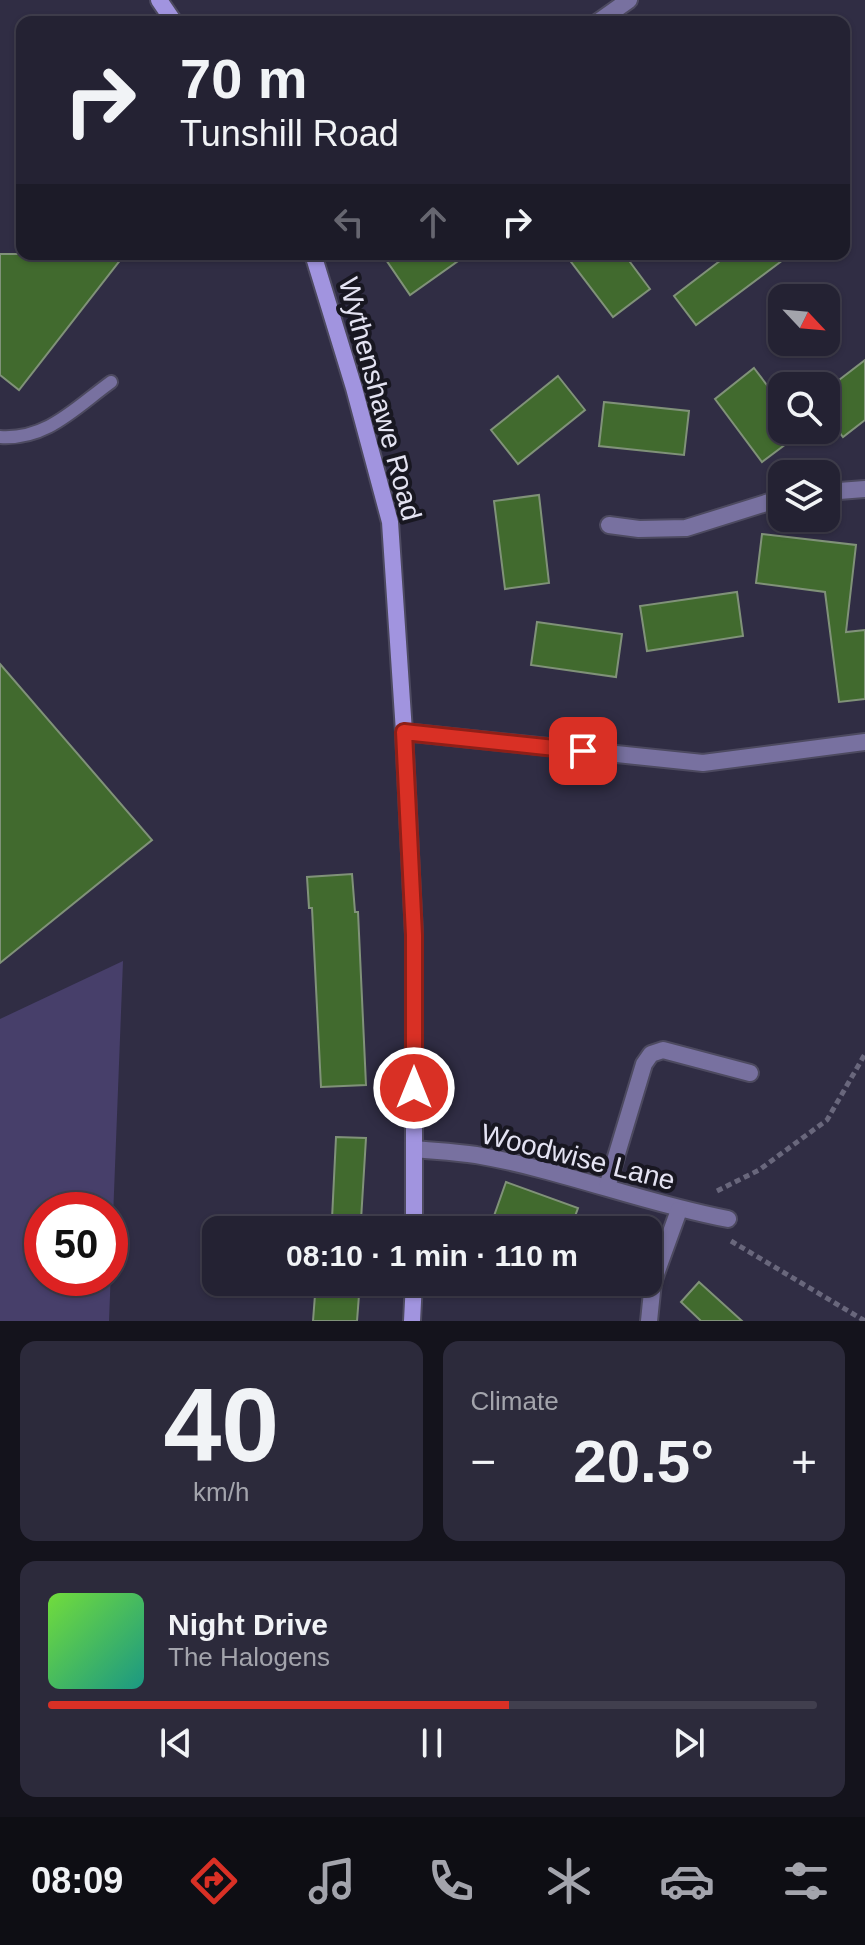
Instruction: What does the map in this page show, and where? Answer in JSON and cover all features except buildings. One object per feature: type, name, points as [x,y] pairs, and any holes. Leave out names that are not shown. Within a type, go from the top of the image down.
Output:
[{"type":"main road","name":"Wythenshawe Road","points":[[315,260],[390,522],[414,935],[414,1216]]},
{"type":"main road","points":[[412,1321],[413,1296]]},
{"type":"street","points":[[606,16],[629,0]]},
{"type":"street","points":[[840,491],[865,489]]},
{"type":"street","points":[[609,525],[639,529],[686,528],[768,502]]},
{"type":"street","points":[[404,732],[703,763],[865,742]]},
{"type":"street","points":[[607,1187],[644,1064],[651,1054],[663,1050],[750,1073]]},
{"type":"street","name":"Woodwise Lane","points":[[414,1149],[475,1155],[607,1187],[723,1226]]},
{"type":"street","points":[[649,1321],[653,1282],[679,1210]]},
{"type":"lane","points":[[0,437],[20,438],[45,430],[111,382]]},
{"type":"path","points":[[679,1210],[759,1170],[827,1120],[865,1054]]},
{"type":"path","points":[[723,1226],[865,1321]]},
{"type":"shaded area","points":[[123,961],[114,1192],[24,1192],[24,1296],[110,1296],[109,1321],[0,1321],[0,1019]]},
{"type":"route","points":[[414,1088],[414,935],[404,732],[583,751]]}]
